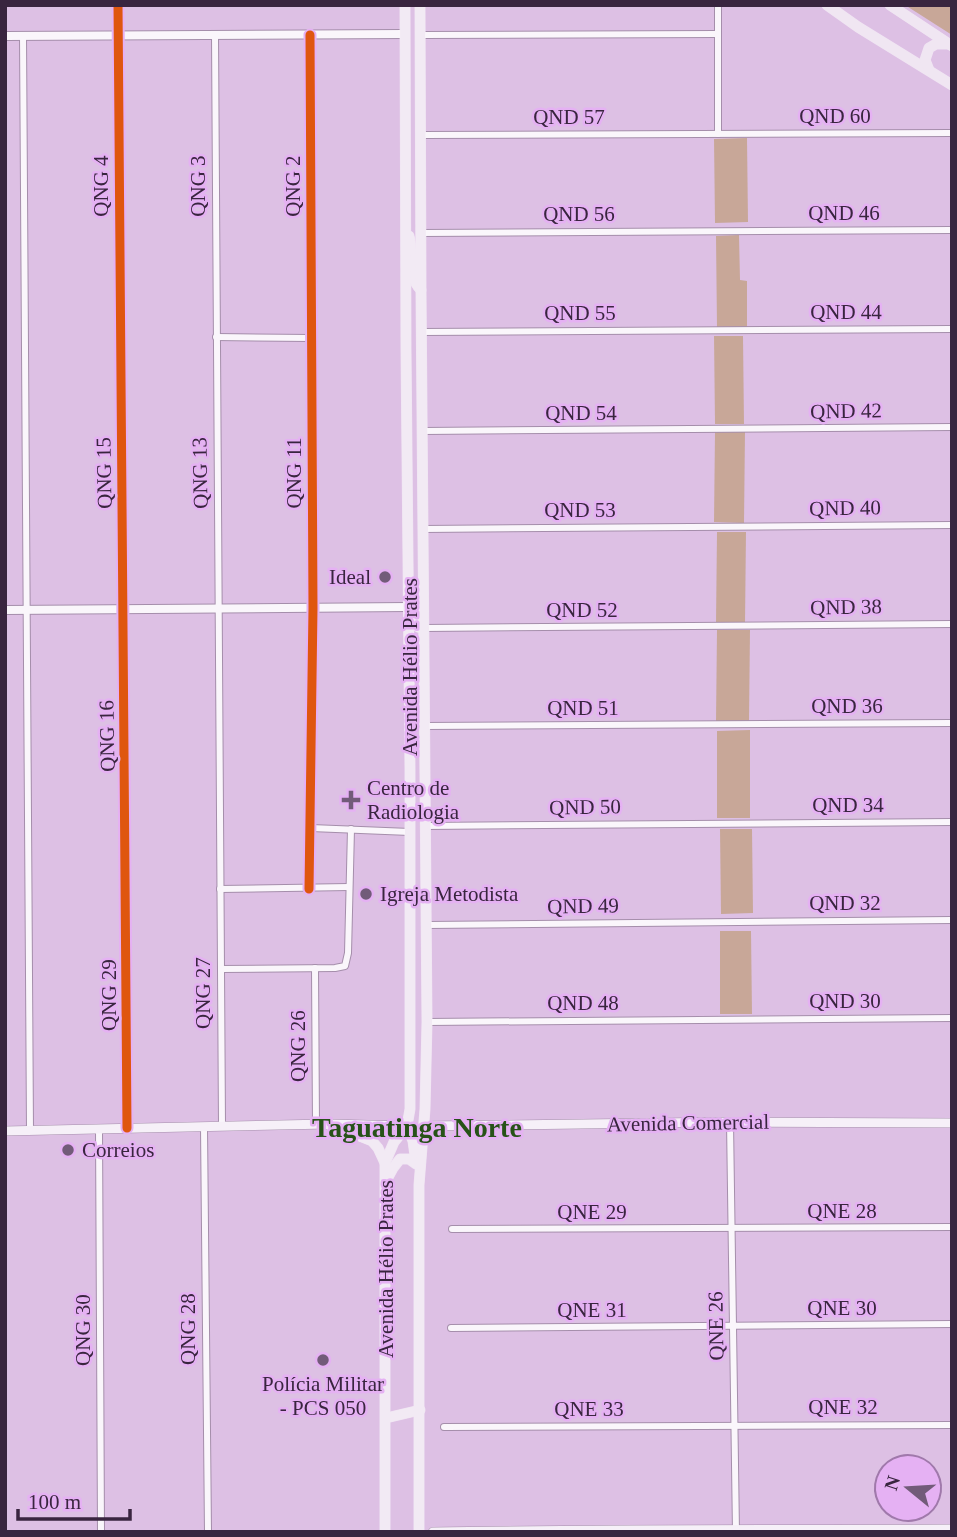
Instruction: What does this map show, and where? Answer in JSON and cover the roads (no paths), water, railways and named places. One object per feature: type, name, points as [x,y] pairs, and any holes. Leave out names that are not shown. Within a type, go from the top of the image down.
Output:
[{"type":"highway","points":[[827,5],[952,85]]},
{"type":"highway","points":[[890,5],[950,45]]},
{"type":"highway","points":[[932,73],[925,60],[927,51],[934,44],[950,45]]},
{"type":"main road","name":"Avenida Hélio Prates","points":[[385,1532],[385,1163],[394,1142],[407,1126],[410,1109],[405,5]]},
{"type":"main road","name":"Avenida Hélio Prates","points":[[419,1532],[419,1185],[424,1126],[427,1022],[420,5]]},
{"type":"main road","points":[[405,225],[412,244],[414,281],[421,290]]},
{"type":"main road","points":[[409,573],[414,577],[415,622],[418,627],[424,628]]},
{"type":"main road","points":[[410,832],[415,846],[415,876],[420,880],[426,876]]},
{"type":"main road","name":"Avenida Comercial","points":[[424,1126],[730,1122],[952,1123]]},
{"type":"main road","points":[[329,1124],[343,1133],[372,1141],[385,1163]]},
{"type":"main road","points":[[5,1130],[329,1124],[407,1126],[413,1141],[419,1185]]},
{"type":"main road","points":[[386,1182],[400,1159],[409,1159],[416,1164]]},
{"type":"main road","points":[[386,1418],[420,1410]]},
{"type":"main road","points":[[433,1532],[952,1529]]},
{"type":"street","name":"QNG 4","points":[[118,5],[119,337]]},
{"type":"street","points":[[718,5],[718,134]]},
{"type":"street","points":[[5,36],[405,34]]},
{"type":"street","points":[[420,35],[718,34]]},
{"type":"street","name":"QNG 3","points":[[215,35],[216,337]]},
{"type":"street","name":"QNG 2","points":[[310,35],[311,338]]},
{"type":"street","points":[[23,36],[30,1130]]},
{"type":"street","name":"QND 60","points":[[718,134],[952,133]]},
{"type":"street","name":"QND 57","points":[[421,135],[718,134]]},
{"type":"street","name":"QND 46","points":[[737,231],[952,230]]},
{"type":"street","name":"QND 56","points":[[421,233],[737,231]]},
{"type":"street","name":"QND 44","points":[[740,330],[952,329]]},
{"type":"street","name":"QND 55","points":[[421,331],[740,330]]},
{"type":"street","name":"QNG 15","points":[[119,337],[123,609]]},
{"type":"street","points":[[216,337],[311,338]]},
{"type":"street","name":"QNG 13","points":[[216,337],[220,860]]},
{"type":"street","name":"QNG 11","points":[[309,889],[313,608],[311,338]]},
{"type":"street","name":"QND 42","points":[[741,429],[952,427]]},
{"type":"street","name":"QND 54","points":[[423,431],[741,429]]},
{"type":"street","name":"QND 40","points":[[738,527],[952,525]]},
{"type":"street","name":"QND 53","points":[[423,529],[738,527]]},
{"type":"street","points":[[5,610],[408,607]]},
{"type":"street","name":"QNG 16","points":[[123,609],[125,862]]},
{"type":"street","name":"QND 38","points":[[741,626],[952,624]]},
{"type":"street","name":"QND 52","points":[[424,628],[741,626]]},
{"type":"street","name":"QND 36","points":[[743,724],[952,723]]},
{"type":"street","name":"QND 51","points":[[424,726],[743,724]]},
{"type":"street","name":"QND 50","points":[[425,826],[745,822]]},
{"type":"street","name":"QND 34","points":[[745,822],[952,822]]},
{"type":"street","points":[[311,828],[410,832]]},
{"type":"street","points":[[221,969],[344,967],[347,962],[351,829]]},
{"type":"street","name":"QNG 27","points":[[220,860],[222,1126]]},
{"type":"street","name":"QNG 29","points":[[125,862],[127,1128]]},
{"type":"street","points":[[220,889],[349,887]]},
{"type":"street","name":"QND 32","points":[[739,921],[952,920]]},
{"type":"street","name":"QND 49","points":[[427,925],[739,921]]},
{"type":"street","name":"QNG 26","points":[[315,968],[316,1125]]},
{"type":"street","name":"QND 30","points":[[739,1019],[952,1018]]},
{"type":"street","name":"QND 48","points":[[427,1022],[739,1019]]},
{"type":"street","name":"QNE 26","points":[[730,1122],[736,1531]]},
{"type":"street","name":"QNG 28","points":[[204,1127],[208,1532]]},
{"type":"street","name":"QNG 30","points":[[99,1129],[101,1532]]},
{"type":"street","name":"QNE 28","points":[[732,1229],[952,1227]]},
{"type":"street","name":"QNE 29","points":[[452,1229],[732,1229]]},
{"type":"street","name":"QNE 30","points":[[733,1326],[952,1324]]},
{"type":"street","name":"QNE 31","points":[[451,1328],[733,1326]]},
{"type":"street","name":"QNE 32","points":[[735,1425],[952,1424]]},
{"type":"street","name":"QNE 33","points":[[444,1427],[735,1425]]},
{"type":"place","name":"Ideal","points":[[385,577]]},
{"type":"place","name":"Centro de Radiologia","points":[[351,800]]},
{"type":"place","name":"Igreja Metodista","points":[[366,894]]},
{"type":"place","name":"Correios","points":[[68,1150]]},
{"type":"place","name":"Polícia Militar - PCS 050","points":[[323,1360]]},
{"type":"district","name":"Taguatinga Norte","points":[[417,1127]]}]
